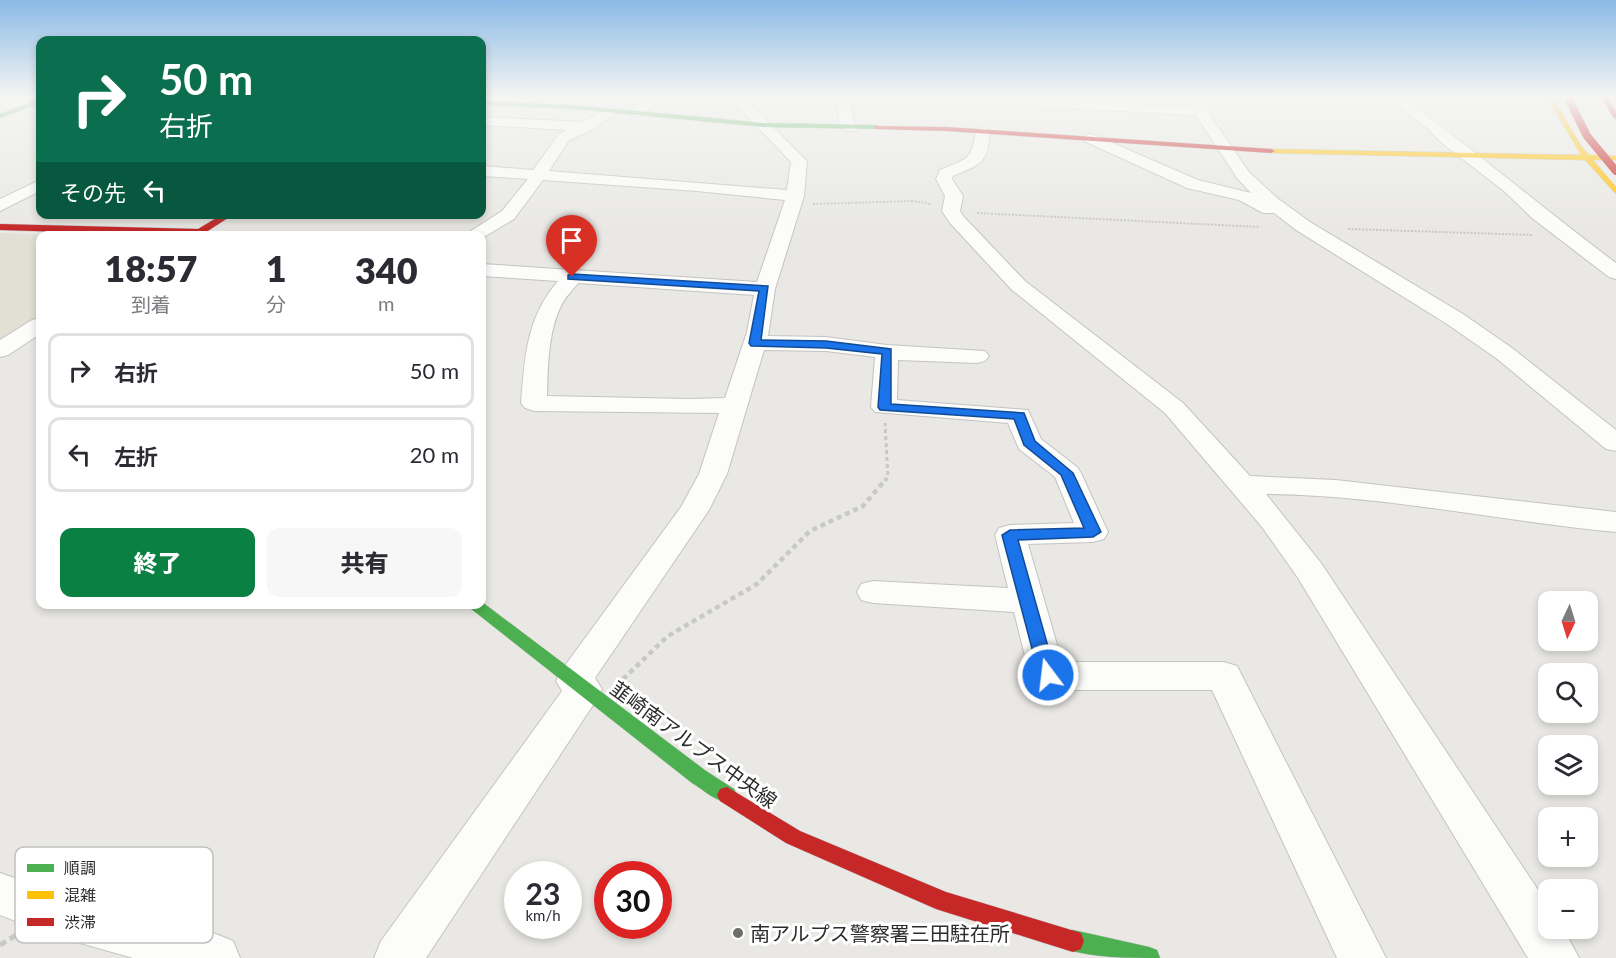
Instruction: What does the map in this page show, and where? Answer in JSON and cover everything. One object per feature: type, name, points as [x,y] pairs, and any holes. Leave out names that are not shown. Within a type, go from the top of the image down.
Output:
[{"type":"main road","points":[[1126,141],[1352,154],[1616,158]]},
{"type":"main road","points":[[1572,141],[1616,192]]},
{"type":"main road","points":[[1591,141],[1616,171]]},
{"type":"main road","points":[[201,231],[222,219]]},
{"type":"main road","points":[[0,227],[112,231]]},
{"type":"main road","name":"韮崎南アルプス中央線","points":[[480,609],[699,777],[792,837],[944,903],[1076,942],[1149,958]]},
{"type":"street","points":[[480,231],[508,215],[562,141]]},
{"type":"street","points":[[398,958],[586,690],[705,491],[755,343],[765,289],[794,200],[799,161],[780,141]]},
{"type":"street","points":[[982,141],[980,154],[973,160],[946,173],[944,179],[954,196],[951,211],[956,219],[1018,285],[1174,408],[1273,520],[1310,571],[1555,958]]},
{"type":"street","points":[[1095,141],[1193,184],[1245,196],[1303,226],[1465,326],[1504,353],[1616,443]]},
{"type":"street","points":[[1223,141],[1243,175],[1271,202],[1303,226]]},
{"type":"street","points":[[1449,141],[1510,187],[1538,214],[1616,273]]},
{"type":"street","points":[[486,171],[794,200]]},
{"type":"street","points":[[0,206],[36,187]]},
{"type":"street","points":[[486,270],[765,289]]},
{"type":"street","points":[[572,277],[550,306],[544,325],[538,355],[534,403],[689,407],[735,405]]},
{"type":"street","points":[[0,350],[36,328]]},
{"type":"street","points":[[755,343],[826,344],[887,352],[977,356]]},
{"type":"street","points":[[887,352],[884,407],[1019,416],[1029,442],[1066,473],[1093,532],[1010,535],[1048,675],[1224,676],[1362,958]]},
{"type":"street","points":[[1242,485],[1280,484],[1393,493],[1548,517],[1616,522]]},
{"type":"street","points":[[873,592],[1027,601]]},
{"type":"street","points":[[0,894],[15,899]]},
{"type":"street","points":[[161,943],[216,958]]},
{"type":"path","points":[[794,200],[914,201],[931,203],[951,211],[1081,219],[1303,226],[1425,234],[1566,236]]},
{"type":"path","points":[[586,690],[668,636],[757,584],[810,531],[863,506],[888,477],[884,407]]},
{"type":"shaded area","points":[[0,233],[36,234],[36,323],[0,346]]},
{"type":"traffic: fast","points":[[480,609],[699,777],[727,795]]},
{"type":"traffic: fast","points":[[1073,941],[1149,958]]},
{"type":"traffic: slow","points":[[1574,141],[1616,192]]},
{"type":"traffic: slow","points":[[1271,151],[1616,158]]},
{"type":"traffic: jam","points":[[1119,141],[1271,151]]},
{"type":"traffic: jam","points":[[1591,141],[1616,171]]},
{"type":"traffic: jam","points":[[201,231],[222,219]]},
{"type":"traffic: jam","points":[[0,227],[159,231]]},
{"type":"traffic: jam","points":[[727,795],[793,837],[944,902],[1073,941]]},
{"type":"place","name":"南アルプス警察署三田駐在所","points":[[738,933]]},
{"type":"route","points":[[572,277],[765,289],[755,343],[826,344],[887,352],[884,407],[1019,416],[1029,442],[1066,473],[1093,532],[1010,535],[1048,675]]}]
